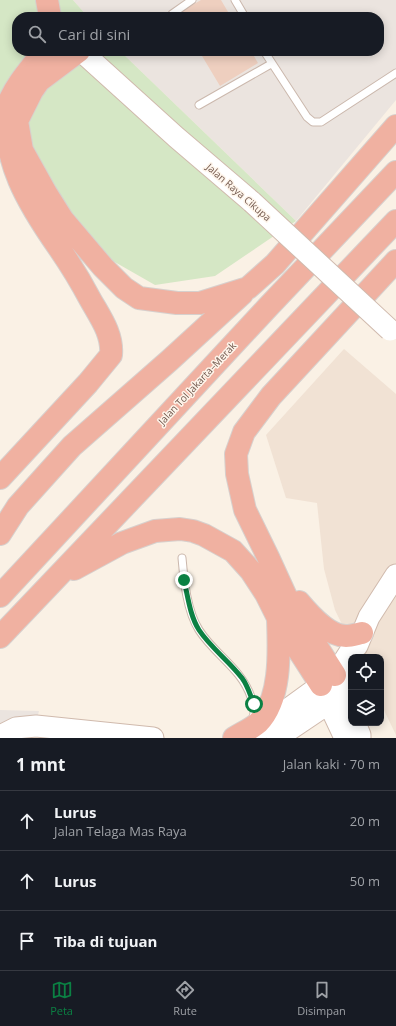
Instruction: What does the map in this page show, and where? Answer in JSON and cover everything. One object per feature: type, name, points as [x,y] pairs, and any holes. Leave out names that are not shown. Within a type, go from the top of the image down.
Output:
[{"type":"highway","points":[[47,0],[49,12]]},
{"type":"highway","points":[[0,478],[88,383],[111,355],[111,339],[102,320],[59,248],[15,185],[7,166],[2,145],[2,126],[8,104],[18,84],[40,56]]},
{"type":"highway","points":[[73,56],[39,81],[32,91],[17,121],[22,150],[63,220],[124,288],[139,298],[177,303],[200,303],[248,288]]},
{"type":"highway","points":[[0,534],[18,506],[72,446],[170,360],[275,264],[396,126]]},
{"type":"highway","name":"Jalan Tol Jakarta–Merak","points":[[0,596],[263,312],[396,172]]},
{"type":"highway","points":[[0,637],[396,221]]},
{"type":"highway","points":[[335,684],[288,603],[245,510],[237,474],[236,454],[244,432],[271,396],[396,261]]},
{"type":"highway","points":[[57,578],[122,543],[155,531],[180,529],[193,531],[233,551],[251,571],[266,594],[278,618],[335,684]]},
{"type":"highway","points":[[275,574],[316,621],[337,634],[346,636],[362,633]]},
{"type":"highway","points":[[242,734],[258,723],[267,709],[276,688],[278,665],[278,618]]},
{"type":"main road","points":[[47,0],[55,12]]},
{"type":"main road","name":"Jalan Raya Cikupa","points":[[86,56],[176,137],[252,202],[393,332]]},
{"type":"main road","points":[[354,654],[369,616],[396,575]]},
{"type":"main road","points":[[359,654],[362,633]]},
{"type":"main road","points":[[277,738],[335,684],[362,633]]},
{"type":"main road","points":[[335,684],[348,709]]},
{"type":"main road","points":[[242,734],[254,733],[335,684]]},
{"type":"main road","points":[[335,684],[345,738]]},
{"type":"main road","points":[[0,736],[16,728],[36,726],[153,738]]},
{"type":"main road","points":[[356,726],[360,738]]},
{"type":"main road","points":[[370,726],[372,738]]},
{"type":"lane","points":[[175,12],[192,0]]},
{"type":"lane","points":[[235,0],[242,12]]},
{"type":"lane","points":[[267,56],[307,117],[313,122],[321,122],[396,73]]},
{"type":"lane","points":[[199,105],[271,64]]},
{"type":"lane","points":[[182,558],[184,580],[192,615],[198,629],[207,642],[229,662],[243,679],[254,704],[254,715],[242,734]]},
{"type":"shaded area","points":[[73,0],[396,0],[396,100],[296,221],[125,56],[384,56],[384,12],[84,12]]},
{"type":"shaded area","points":[[344,349],[396,394],[396,735],[384,710],[384,654],[357,654],[335,610],[324,569],[317,503],[286,498],[266,435]]},
{"type":"shaded area","points":[[0,710],[39,711],[32,738],[0,738]]},
{"type":"green space","points":[[0,0],[73,0],[84,12],[12,12],[12,56],[125,56],[296,221],[215,276],[155,285],[99,253],[19,152],[0,156]]},
{"type":"building","points":[[201,0],[221,0],[228,12],[180,12]]},
{"type":"building","points":[[202,56],[254,56],[258,63],[220,86]]},
{"type":"route","points":[[184,580],[192,615],[198,629],[207,642],[229,662],[243,679],[254,704]]}]
